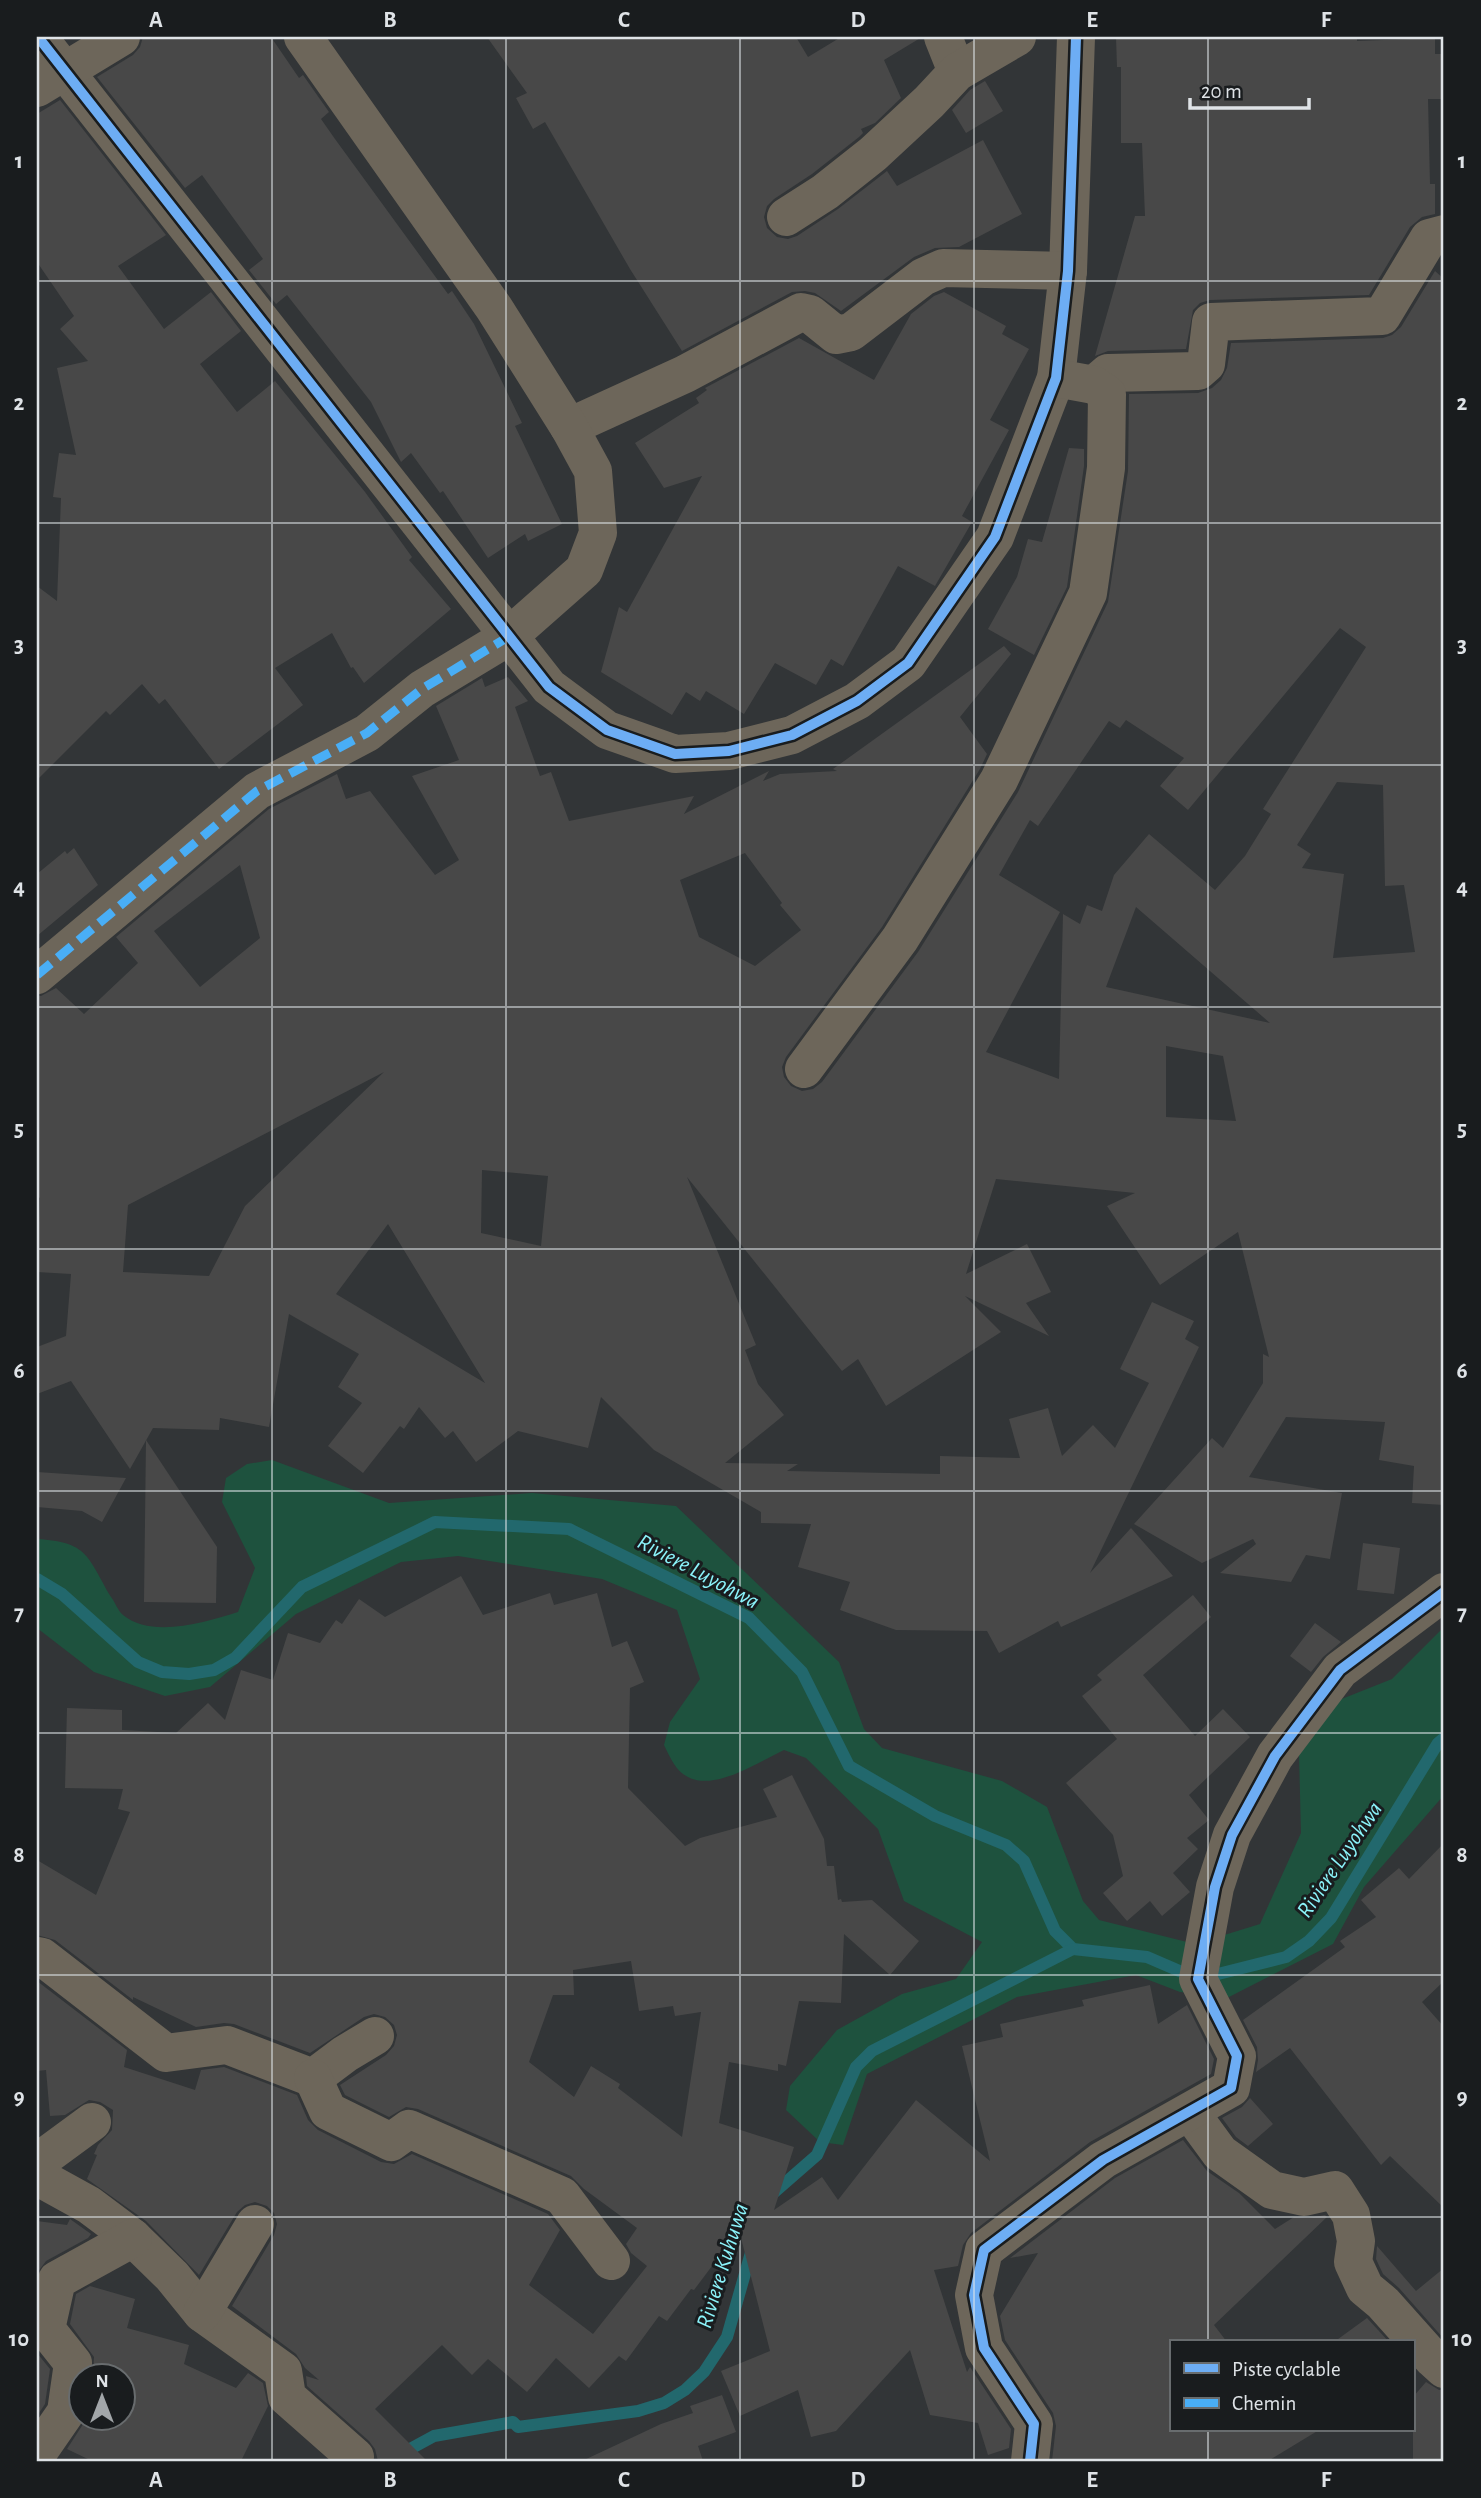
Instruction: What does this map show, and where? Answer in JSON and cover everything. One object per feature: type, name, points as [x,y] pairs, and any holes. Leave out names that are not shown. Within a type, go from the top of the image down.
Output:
[{"type":"street","points":[[38,37],[51,80],[549,687],[607,730],[675,754],[729,751],[792,735],[857,701],[908,663],[995,537],[1056,378],[1068,271],[1076,37]]},
{"type":"street","points":[[51,80],[121,37]]},
{"type":"street","points":[[37,975],[257,792],[367,733],[422,689],[508,637],[584,570],[598,533],[593,471],[569,427],[494,308],[303,37]]},
{"type":"street","points":[[943,37],[957,72]]},
{"type":"street","points":[[786,218],[825,192],[873,154],[957,72],[1017,37]]},
{"type":"street","points":[[1094,385],[1108,373],[1198,372],[1206,364],[1211,322],[1382,316],[1429,238],[1444,234]]},
{"type":"street","points":[[569,427],[685,374],[801,312],[810,314],[836,335],[851,332],[923,277],[943,268],[1068,271]]},
{"type":"street","points":[[804,1069],[900,939],[999,780],[1088,593],[1106,468],[1107,394],[1094,385],[1056,378]]},
{"type":"street","points":[[1030,2461],[1034,2424],[984,2347],[974,2295],[984,2250],[1104,2160],[1231,2088],[1237,2056],[1198,1979],[1215,1887],[1232,1835],[1275,1756],[1340,1670],[1444,1592]]},
{"type":"street","points":[[37,1956],[42,1956],[166,2053],[227,2045],[313,2078],[328,2111],[390,2142],[409,2129],[562,2196],[611,2261]]},
{"type":"street","points":[[313,2078],[375,2035]]},
{"type":"street","points":[[1189,2112],[1220,2153],[1272,2190],[1304,2197],[1335,2190],[1351,2215],[1356,2241],[1353,2262],[1365,2288],[1383,2303],[1444,2369]]},
{"type":"street","points":[[92,2122],[43,2158],[40,2178],[89,2205],[133,2238],[172,2276],[202,2313],[283,2371],[287,2397],[355,2457],[353,2461]]},
{"type":"street","points":[[202,2313],[256,2224]]},
{"type":"street","points":[[37,2454],[66,2412],[73,2363],[46,2329],[57,2280],[133,2238]]},
{"type":"green space","points":[[272,1460],[389,1503],[532,1493],[676,1506],[839,1662],[864,1729],[882,1748],[1002,1781],[1047,1807],[1083,1901],[1099,1920],[1195,1944],[1260,1924],[1301,1833],[1299,1754],[1319,1708],[1392,1679],[1444,1627],[1444,1795],[1364,1887],[1333,1944],[1229,1997],[1180,1992],[1136,1975],[1017,1997],[867,2074],[843,2145],[820,2142],[786,2110],[790,2086],[837,2030],[902,1994],[956,1979],[982,1942],[904,1901],[878,1829],[806,1758],[784,1750],[743,1771],[712,1780],[698,1780],[685,1775],[674,1764],[664,1745],[670,1722],[700,1679],[677,1610],[602,1579],[458,1556],[401,1562],[296,1614],[210,1687],[165,1696],[94,1672],[37,1628],[37,1539],[67,1544],[84,1554],[123,1615],[135,1622],[149,1626],[179,1626],[238,1612],[255,1568],[222,1502],[226,1478],[247,1464]]},
{"type":"building","points":[[143,37],[271,37],[299,78],[303,75],[329,112],[321,119],[335,139],[448,294],[452,291],[474,324],[522,423],[515,426],[562,524],[528,541],[525,534],[488,558],[443,491],[440,493],[411,453],[401,462],[371,402],[287,295],[276,304],[249,270],[263,259],[202,175],[185,188],[97,77],[133,55],[140,47]]},
{"type":"building","points":[[487,37],[796,37],[808,57],[841,37],[922,37],[884,60],[901,98],[875,123],[861,129],[863,133],[859,137],[812,174],[774,199],[767,206],[764,217],[767,228],[777,237],[788,239],[797,236],[838,209],[887,171],[897,186],[983,140],[1022,214],[959,247],[935,248],[914,257],[841,311],[815,293],[792,292],[682,351],[630,269],[545,122],[533,129],[516,98],[527,93]]},
{"type":"building","points":[[1116,37],[1357,37],[1357,41],[1435,38],[1435,54],[1444,54],[1444,99],[1428,99],[1430,184],[1435,184],[1435,214],[1422,217],[1410,227],[1369,295],[1210,300],[1200,303],[1193,310],[1186,349],[1108,351],[1095,356],[1135,216],[1145,216],[1142,143],[1121,143],[1121,67],[1117,67]]},
{"type":"building","points":[[985,81],[1003,111],[966,133],[952,110],[970,90]]},
{"type":"building","points":[[60,100],[166,235],[118,266],[164,329],[211,292],[241,331],[200,364],[237,412],[275,381],[365,492],[412,557],[409,560],[451,609],[364,683],[353,667],[351,668],[332,633],[275,668],[303,705],[219,769],[165,699],[159,704],[142,684],[110,715],[106,711],[37,780],[37,586],[57,601],[61,498],[53,497],[59,453],[76,455],[57,368],[88,361],[60,329],[74,316],[37,262],[37,114]]},
{"type":"building","points":[[1435,271],[1444,279],[1444,1505],[1412,1503],[1414,1466],[1379,1460],[1385,1422],[1286,1417],[1249,1477],[1342,1493],[1330,1559],[1306,1555],[1291,1582],[1220,1573],[1256,1544],[1253,1539],[1202,1563],[1134,1524],[1212,1438],[1223,1448],[1263,1383],[1263,1354],[1269,1357],[1238,1232],[1160,1285],[1107,1206],[1135,1193],[996,1179],[966,1274],[1027,1244],[1051,1292],[1026,1303],[1049,1336],[965,1296],[1001,1332],[886,1406],[858,1359],[842,1371],[687,1177],[756,1345],[745,1350],[758,1384],[784,1415],[725,1463],[798,1464],[787,1471],[940,1474],[940,1456],[1020,1458],[1009,1419],[1048,1408],[1062,1456],[1093,1425],[1115,1448],[1149,1383],[1120,1369],[1152,1302],[1194,1321],[1185,1339],[1199,1347],[1090,1573],[1131,1528],[1173,1576],[1061,1627],[1058,1621],[999,1653],[987,1631],[896,1630],[840,1610],[850,1582],[798,1567],[811,1524],[761,1523],[761,1512],[654,1450],[601,1397],[588,1448],[518,1431],[476,1462],[453,1431],[445,1438],[419,1407],[404,1429],[400,1426],[363,1473],[328,1446],[362,1403],[338,1387],[359,1354],[289,1314],[269,1427],[220,1418],[219,1430],[153,1428],[130,1469],[71,1381],[37,1394],[37,1347],[66,1336],[71,1274],[37,1272],[40,1198],[37,1196],[37,996],[56,988],[84,1014],[138,963],[116,937],[269,809],[337,774],[346,799],[370,791],[435,875],[459,860],[412,776],[459,760],[436,706],[482,678],[485,687],[508,677],[528,701],[515,707],[540,776],[551,772],[569,821],[694,796],[684,814],[769,771],[763,781],[780,774],[837,771],[833,769],[1004,646],[1011,654],[960,717],[987,754],[980,769],[882,927],[786,1057],[782,1067],[784,1077],[791,1086],[802,1091],[813,1089],[822,1082],[918,952],[1018,792],[1108,602],[1128,471],[1129,394],[1198,393],[1212,388],[1221,380],[1227,368],[1231,343],[1383,338],[1392,335],[1401,327]],"holes":[[[1340,628],[1366,647],[1263,809],[1271,814],[1245,856],[1215,890],[1149,834],[1114,875],[1102,911],[1087,905],[1080,924],[1063,914],[1059,1079],[986,1052],[1060,912],[999,875],[1030,820],[1038,826],[1109,721],[1120,728],[1126,720],[1184,758],[1160,786],[1188,810]],[[1337,782],[1383,785],[1385,886],[1404,885],[1415,952],[1333,958],[1344,874],[1302,868],[1311,854],[1297,845]],[[745,853],[782,903],[780,905],[801,930],[755,966],[699,937],[680,880]],[[240,865],[260,938],[200,987],[154,931]],[[1136,907],[1270,1023],[1106,987]],[[1166,1046],[1223,1056],[1236,1121],[1166,1117]],[[384,1072],[245,1206],[209,1276],[123,1272],[128,1205]],[[482,1170],[548,1176],[541,1246],[481,1233]],[[388,1224],[485,1383],[336,1294]]]},
{"type":"building","points":[[944,292],[1006,326],[1002,334],[1029,349],[990,420],[1009,430],[962,516],[972,522],[935,586],[898,566],[843,666],[831,659],[816,685],[775,663],[744,714],[706,691],[700,701],[686,692],[672,715],[601,672],[619,607],[627,612],[702,476],[664,488],[635,443],[699,403],[696,398],[707,390],[705,388],[799,338],[874,380],[911,314],[934,296]]},
{"type":"building","points":[[1069,448],[1084,449],[1084,466],[1067,587],[1034,655],[988,629],[1017,577],[1028,539],[1042,542]]},
{"type":"building","points":[[74,848],[98,885],[37,936],[37,874],[65,851],[67,854]]},
{"type":"building","points":[[146,1440],[217,1547],[216,1603],[144,1602]]},
{"type":"building","points":[[37,1472],[126,1478],[102,1522],[82,1511],[37,1507]]},
{"type":"building","points":[[1363,1543],[1400,1548],[1394,1594],[1357,1590]]},
{"type":"building","points":[[461,1576],[483,1615],[550,1593],[554,1605],[597,1593],[612,1647],[627,1641],[644,1682],[630,1688],[628,1788],[685,1846],[700,1838],[777,1817],[763,1789],[792,1775],[824,1839],[827,1866],[834,1866],[838,1900],[872,1900],[919,1941],[890,1975],[844,1934],[841,2003],[799,2001],[786,2066],[778,2064],[778,2071],[729,2062],[719,2123],[794,2147],[774,2210],[822,2177],[838,2200],[916,2100],[990,2161],[962,2046],[1003,2037],[1000,2024],[1084,2006],[1082,2000],[1150,1985],[1158,2024],[1187,2005],[1214,2059],[1211,2074],[1090,2142],[971,2233],[963,2245],[958,2266],[934,2270],[967,2372],[970,2367],[1011,2429],[1009,2448],[988,2455],[978,2423],[930,2415],[910,2350],[836,2431],[811,2437],[798,2390],[740,2416],[721,2371],[770,2351],[739,2230],[667,2321],[659,2316],[626,2361],[619,2356],[589,2388],[556,2358],[527,2392],[488,2359],[472,2375],[442,2345],[375,2409],[427,2461],[378,2461],[375,2449],[369,2441],[307,2386],[306,2376],[319,2380],[305,2368],[296,2354],[232,2306],[274,2235],[277,2224],[274,2213],[267,2206],[255,2202],[245,2205],[237,2212],[199,2275],[146,2221],[87,2179],[97,2155],[94,2154],[98,2145],[112,2130],[113,2110],[100,2102],[89,2100],[65,2115],[50,2116],[46,2070],[37,2071],[37,1981],[127,2050],[124,2067],[195,2090],[201,2070],[224,2067],[297,2095],[308,2120],[318,2130],[381,2162],[394,2164],[412,2154],[548,2214],[560,2230],[529,2285],[593,2334],[647,2266],[631,2253],[626,2244],[637,2228],[584,2189],[571,2176],[418,2109],[406,2107],[389,2117],[345,2095],[340,2085],[386,2055],[394,2046],[397,2035],[394,2025],[385,2017],[374,2014],[364,2017],[310,2053],[234,2024],[196,2027],[133,1997],[133,2000],[55,1940],[37,1935],[37,1860],[96,1895],[130,1812],[118,1809],[123,1789],[65,1788],[67,1708],[122,1710],[122,1730],[176,1733],[208,1703],[225,1720],[241,1670],[273,1680],[288,1633],[320,1643],[336,1620],[342,1624],[359,1599],[385,1617]],"holes":[[[631,1961],[639,2011],[673,2006],[675,2016],[701,2012],[682,2137],[618,2088],[620,2084],[591,2066],[574,2097],[529,2062],[553,1995],[574,1995],[573,1970]]]},
{"type":"building","points":[[1193,1595],[1211,1617],[1143,1675],[1195,1736],[1223,1709],[1250,1737],[1189,1795],[1209,1820],[1187,1838],[1198,1849],[1173,1873],[1190,1892],[1162,1916],[1150,1901],[1127,1921],[1103,1893],[1123,1876],[1113,1835],[1066,1783],[1117,1739],[1082,1696],[1102,1680],[1097,1675]]},
{"type":"building","points":[[1315,1623],[1341,1642],[1323,1657],[1311,1672],[1290,1656]]},
{"type":"building","points":[[1444,1843],[1444,1981],[1422,2002],[1444,2027],[1444,2208],[1390,2156],[1381,2165],[1290,2048],[1256,2072],[1257,2047],[1243,2020],[1345,1947],[1340,1941],[1376,1917],[1361,1900],[1399,1868],[1409,1879]]},
{"type":"building","points":[[1250,2098],[1273,2124],[1248,2146],[1236,2137],[1222,2118],[1242,2107]]},
{"type":"building","points":[[1183,2140],[1207,2171],[1239,2193],[1275,2229],[1294,2217],[1327,2217],[1214,2325],[1225,2340],[1170,2340],[1170,2432],[1316,2432],[1268,2461],[1052,2461],[1056,2426],[1053,2413],[1005,2340],[1000,2316],[1038,2253],[1010,2258],[1115,2178]]},
{"type":"building","points":[[70,2219],[91,2234],[46,2261],[37,2273],[37,2221],[67,2225]]},
{"type":"building","points":[[1377,2246],[1416,2291],[1444,2268],[1444,2339],[1383,2274],[1376,2259]]},
{"type":"building","points":[[90,2286],[135,2299],[127,2328],[189,2345],[184,2364],[236,2388],[248,2373],[263,2383],[268,2406],[241,2461],[92,2461],[67,2449],[78,2432],[136,2432],[136,2362],[94,2362],[94,2357],[70,2324],[76,2294]]},
{"type":"building","points":[[1367,2318],[1387,2340],[1337,2340]]},
{"type":"building","points":[[37,2353],[50,2369],[45,2404],[37,2416]]},
{"type":"building","points":[[1426,2382],[1444,2390],[1444,2461],[1413,2461],[1414,2396]]},
{"type":"building","points":[[722,2395],[736,2432],[698,2446],[703,2461],[582,2461],[661,2424],[693,2413],[690,2406]]},
{"type":"waterway","name":"Riviere Luyohwa","points":[[37,1579],[62,1594],[138,1662],[162,1672],[189,1674],[214,1670],[235,1658],[302,1587],[435,1522],[569,1529],[749,1618],[802,1672],[849,1766],[935,1816],[1006,1845],[1024,1861],[1055,1931],[1073,1949],[1147,1957],[1198,1979],[1286,1957],[1309,1941],[1331,1918],[1438,1743],[1444,1738]]},
{"type":"waterway","name":"Riviere Kuhuwa","points":[[770,2196],[817,2155],[856,2067],[872,2051],[1073,1949]]},
{"type":"waterway","name":"Riviere Kuhuwa","points":[[388,2461],[434,2436],[513,2422],[518,2427],[638,2411],[664,2403],[685,2390],[704,2372],[727,2337],[752,2249]]},
{"type":"marked path","points":[[37,975],[257,791],[367,733],[422,689],[508,637]]},
{"type":"cycle path","points":[[38,37],[549,687],[607,730],[675,754],[729,751],[792,735],[857,701],[908,663],[995,537],[1056,378],[1068,271],[1076,37]]},
{"type":"cycle path","points":[[1030,2461],[1034,2424],[984,2348],[974,2295],[984,2250],[1103,2160],[1231,2088],[1237,2056],[1198,1979],[1215,1887],[1232,1835],[1275,1756],[1340,1670],[1444,1592]]}]
